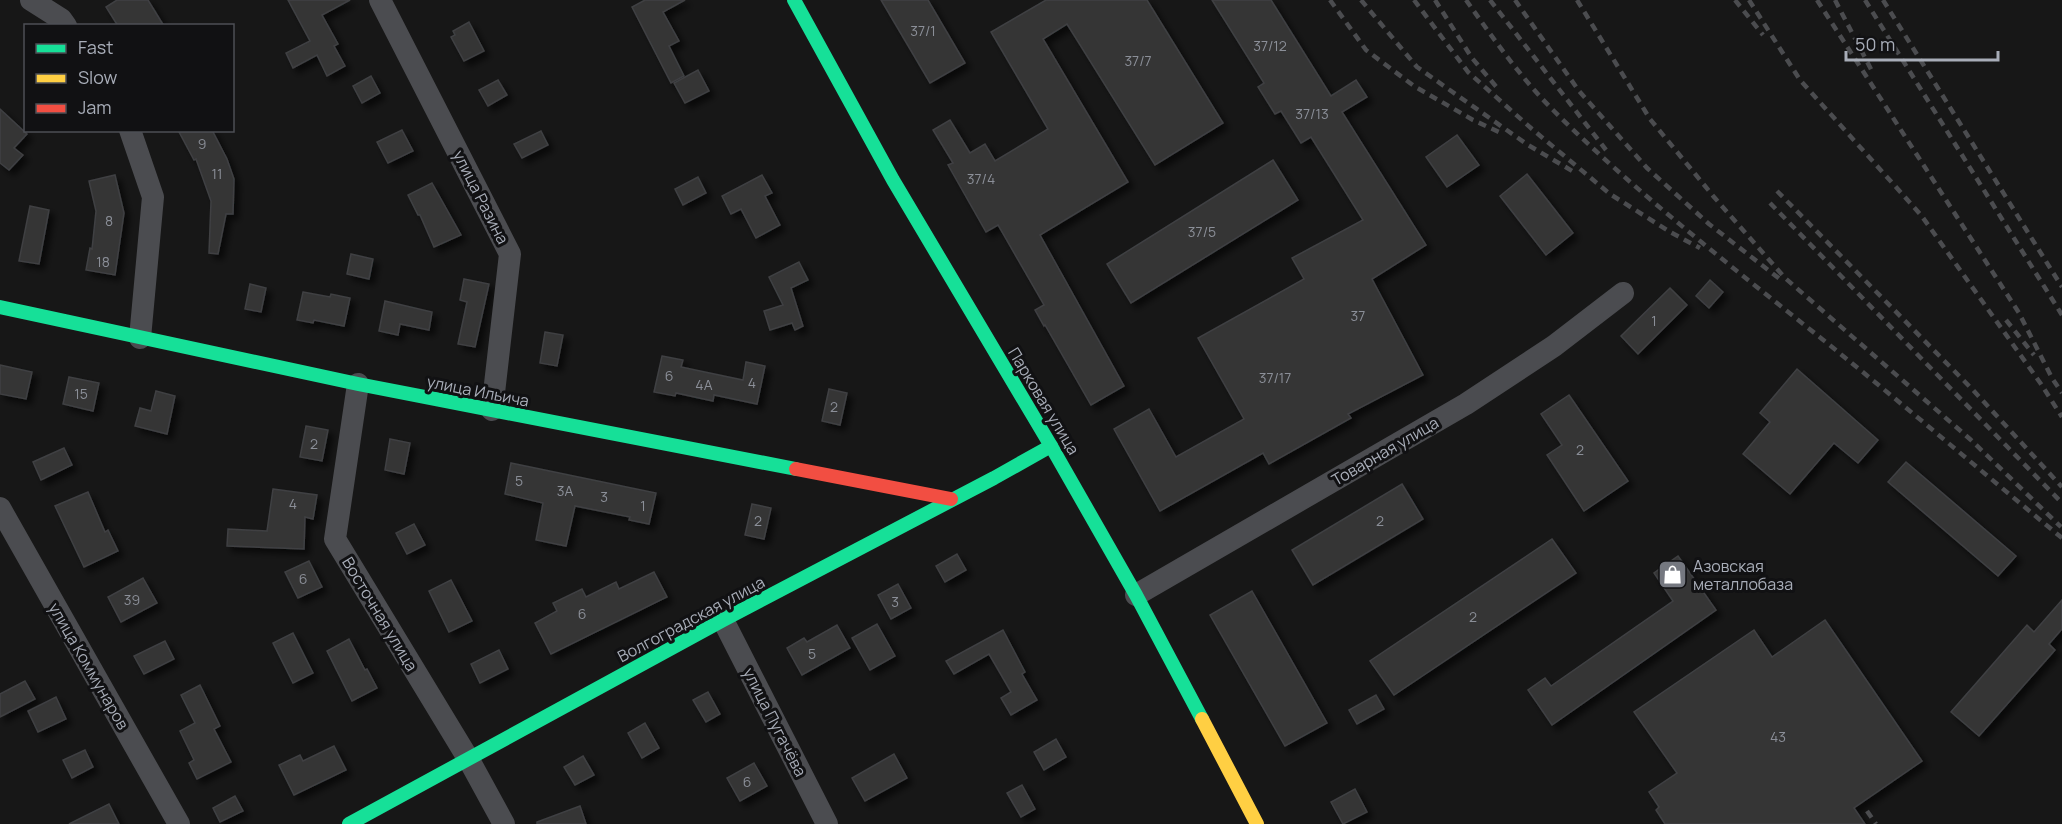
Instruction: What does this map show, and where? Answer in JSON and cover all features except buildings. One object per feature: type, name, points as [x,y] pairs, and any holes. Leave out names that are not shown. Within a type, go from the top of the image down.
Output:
[{"type":"main road","name":"Парковая улица","points":[[794,0],[893,180],[1051,446],[1136,595],[1257,824]]},
{"type":"main road","name":"улица Ильича","points":[[0,307],[358,384],[951,499]]},
{"type":"main road","name":"Волгоградская улица","points":[[349,824],[723,620],[1051,446]]},
{"type":"street","points":[[31,0],[61,19],[65,24]]},
{"type":"street","name":"улица Разина","points":[[380,0],[510,254],[492,410]]},
{"type":"street","points":[[131,132],[153,197],[140,338]]},
{"type":"street","name":"Товарная улица","points":[[1136,595],[1466,404],[1554,346],[1623,293]]},
{"type":"street","name":"Восточная улица","points":[[358,384],[334,539],[469,760],[504,824]]},
{"type":"street","name":"улица Коммунаров","points":[[0,508],[179,824]]},
{"type":"street","name":"улица Пугачёва","points":[[723,620],[827,824]]},
{"type":"railway","points":[[1330,0],[1366,50],[1414,86],[1473,120],[1501,133]]},
{"type":"railway","points":[[1361,0],[1417,67],[1528,145],[1574,172]]},
{"type":"railway","points":[[1414,0],[1468,72],[1532,129],[1610,194],[1700,248]]},
{"type":"railway","points":[[1435,0],[1472,58],[1499,90]]},
{"type":"railway","points":[[1466,0],[1529,84],[1553,110],[1617,170],[1684,228],[1882,388],[2062,538]]},
{"type":"railway","points":[[1490,0],[1606,150]]},
{"type":"railway","points":[[1515,0],[1579,91],[1647,168],[1709,224],[1781,280]]},
{"type":"railway","points":[[1577,0],[1650,119],[1785,278],[1971,440],[2061,527]]},
{"type":"railway","points":[[1735,0],[1763,35]]},
{"type":"railway","points":[[1749,0],[1800,80],[1921,215],[2062,417]]},
{"type":"railway","points":[[1817,0],[2019,313],[2062,393]]},
{"type":"railway","points":[[1835,0],[1873,73]]},
{"type":"railway","points":[[1865,0],[2062,315]]},
{"type":"railway","points":[[1883,0],[2062,287]]},
{"type":"railway","points":[[1777,191],[1973,390],[2062,487]]},
{"type":"railway","points":[[1770,203],[2062,503]]},
{"type":"railway","points":[[2006,320],[2034,355]]},
{"type":"railway","points":[[1867,811],[1876,824]]},
{"type":"traffic: fast","points":[[794,0],[893,180],[1051,446],[1136,595],[1202,719]]},
{"type":"traffic: fast","points":[[0,307],[358,384],[796,469]]},
{"type":"traffic: fast","points":[[349,824],[723,620],[1051,446]]},
{"type":"traffic: slow","points":[[1202,719],[1257,824]]},
{"type":"traffic: jam","points":[[796,469],[951,499]]},
{"type":"place","name":"Азовская металлобаза","points":[[1672,575]]}]
